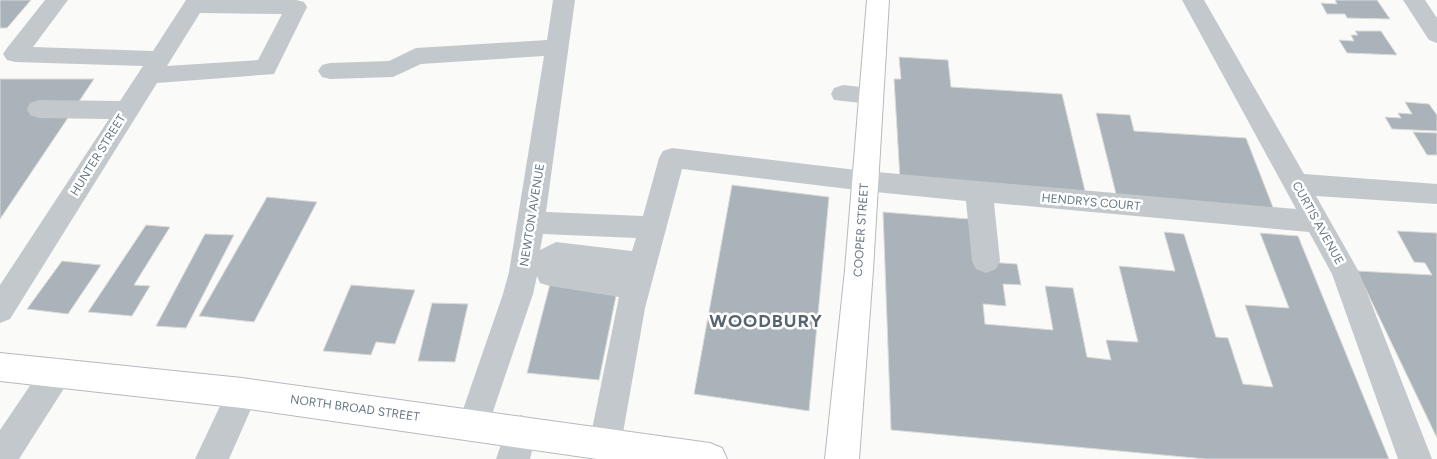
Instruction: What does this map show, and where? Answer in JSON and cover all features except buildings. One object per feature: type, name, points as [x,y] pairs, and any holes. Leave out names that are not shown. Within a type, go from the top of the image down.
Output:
[{"type":"main road","name":"COOPER STREET","points":[[842,459],[878,0]]},
{"type":"main road","name":"NORTH BROAD STREET","points":[[0,367],[242,393],[474,424],[517,445],[605,444],[710,459]]},
{"type":"street","name":"NEWTON AVENUE","points":[[474,424],[518,294],[536,261],[531,222],[564,0]]},
{"type":"street","name":"CURTIS AVENUE","points":[[1194,0],[1345,272],[1415,459]]},
{"type":"street","points":[[1414,0],[1437,35]]},
{"type":"street","points":[[53,6],[15,54],[154,67],[266,68],[296,6],[194,3]]},
{"type":"street","name":"HUNTER STREET","points":[[0,310],[194,3]]},
{"type":"street","points":[[330,71],[393,69],[416,56],[557,47]]},
{"type":"street","points":[[843,94],[870,95]]},
{"type":"street","points":[[39,110],[127,110]]},
{"type":"street","name":"HENDRYS COURT","points":[[653,228],[672,158],[864,181],[1318,222]]},
{"type":"street","points":[[1296,184],[1437,194]]},
{"type":"street","points":[[979,192],[986,262]]},
{"type":"street","points":[[531,222],[653,228],[638,275],[618,363],[605,444]]},
{"type":"street","points":[[536,261],[550,274],[638,275]]},
{"type":"street","points":[[0,459],[57,372]]},
{"type":"street","points":[[212,459],[242,393]]},
{"type":"district","name":"WOODBURY","points":[[766,321]]}]
